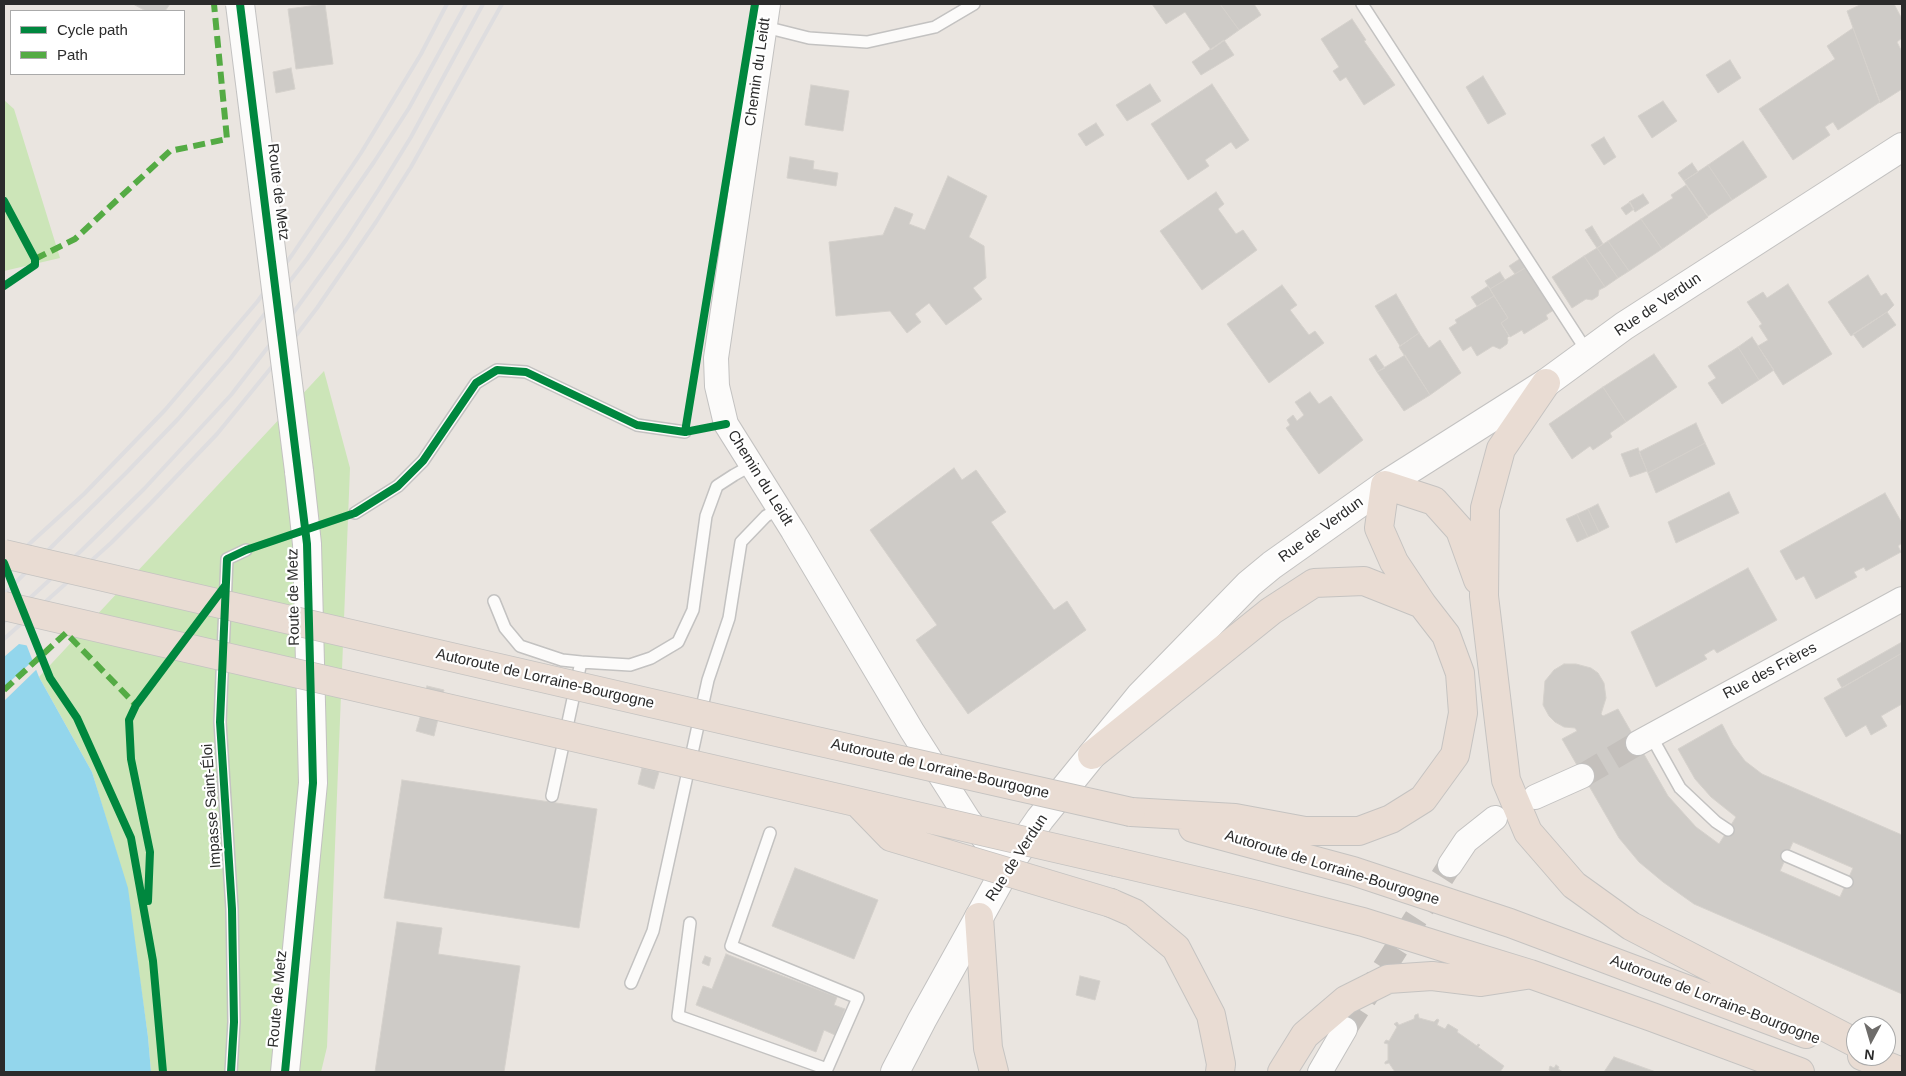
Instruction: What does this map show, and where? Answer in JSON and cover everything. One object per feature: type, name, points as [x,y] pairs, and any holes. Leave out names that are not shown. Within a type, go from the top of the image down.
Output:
[{"type":"highway","points":[[1546,383],[1501,449],[1485,508],[1484,596],[1506,780],[1528,832],[1574,885],[1631,926],[1846,1038]]},
{"type":"highway","points":[[1131,812],[1235,818],[1306,831],[1359,831],[1391,819],[1423,799],[1455,755],[1463,713],[1460,673],[1446,635],[1422,604],[1394,562],[1380,528],[1385,485],[1434,501],[1460,530],[1484,596]]},
{"type":"highway","name":"Autoroute de Lorraine-Bourgogne","points":[[4,554],[1131,812],[1230,837],[1353,871],[1510,923],[1846,1050]]},
{"type":"highway","points":[[1092,755],[1271,611],[1314,582],[1364,581],[1422,604]]},
{"type":"highway","points":[[4,606],[1116,862],[1363,922],[1530,974],[1800,1072]]},
{"type":"highway","points":[[858,803],[891,837],[1111,902],[1134,913],[1176,948],[1211,1015],[1221,1064],[1220,1072]]},
{"type":"highway","points":[[980,917],[988,1048],[994,1072]]},
{"type":"highway","points":[[1282,1072],[1305,1035],[1346,1000],[1388,979],[1432,976],[1481,982],[1530,974]]},
{"type":"highway","points":[[1887,1066],[1902,1072]]},
{"type":"main road","name":"Route de Metz","points":[[240,4],[307,544],[312,783],[285,1072]]},
{"type":"main road","name":"Rue de Verdun","points":[[895,1072],[1007,868],[1028,836],[1140,696],[1250,584],[1272,565],[1385,485],[1546,383],[1624,326],[1902,146]]},
{"type":"street","name":"Chemin du Leidt","points":[[768,4],[716,358],[717,386],[726,424],[912,731],[968,819],[1007,868]]},
{"type":"street","name":"Rue des Frères","points":[[1644,739],[1902,599]]},
{"type":"street","points":[[1535,797],[1582,776]]},
{"type":"street","points":[[1450,865],[1466,841],[1495,818]]},
{"type":"street","points":[[968,819],[1028,836]]},
{"type":"street","points":[[1320,1072],[1345,1029]]},
{"type":"lane","points":[[765,27],[809,38],[867,42],[935,27],[974,4]]},
{"type":"lane","points":[[1362,4],[1588,353]]},
{"type":"lane","points":[[355,513],[398,486],[423,461],[476,383],[497,370],[526,372],[637,425],[684,432]]},
{"type":"lane","points":[[494,601],[505,628],[520,646],[562,660],[581,662],[630,665],[651,658],[678,642],[693,610],[706,516],[717,486],[752,465]]},
{"type":"lane","points":[[631,983],[653,931],[708,680],[729,618],[740,542],[766,516],[779,509]]},
{"type":"lane","name":"Impasse Saint-Éloi","points":[[231,1072],[234,1022],[232,909],[220,722],[227,559],[246,550]]},
{"type":"lane","points":[[552,796],[581,662]]},
{"type":"lane","points":[[1644,739],[1680,788],[1716,822],[1728,830]]},
{"type":"lane","points":[[690,923],[678,1016],[827,1069],[858,998],[731,946],[770,833]]},
{"type":"lane","points":[[1787,856],[1847,882]]},
{"type":"green space","points":[[4,100],[14,109],[60,258],[4,271]]},
{"type":"green space","points":[[324,371],[350,468],[327,1047],[321,1072],[151,1072],[148,1037],[127,888],[92,772],[39,677]]},
{"type":"water","points":[[4,587],[39,677],[92,772],[128,888],[151,1072],[4,1072]]},
{"type":"pier","points":[[4,585],[30,646],[19,644],[4,657]]},
{"type":"pier","points":[[35,659],[38,668],[4,701],[4,687]]},
{"type":"building","points":[[133,4],[170,4],[166,10],[144,10]]},
{"type":"building","points":[[325,4],[333,64],[296,69],[288,9]]},
{"type":"building","points":[[1152,4],[1220,4],[1239,30],[1211,50],[1185,12],[1166,24]]},
{"type":"building","points":[[1220,4],[1254,4],[1261,15],[1239,30]]},
{"type":"building","points":[[1862,4],[1894,4],[1902,19],[1902,38],[1897,42],[1902,52],[1902,89],[1880,103],[1847,11]]},
{"type":"building","points":[[1352,19],[1366,40],[1364,41],[1395,85],[1364,105],[1346,77],[1340,81],[1333,71],[1339,67],[1321,39]]},
{"type":"building","points":[[1853,28],[1880,102],[1838,130],[1833,122],[1825,127],[1830,135],[1793,160],[1759,109],[1835,59],[1827,46]]},
{"type":"building","points":[[1224,40],[1234,55],[1201,75],[1192,62]]},
{"type":"building","points":[[1730,60],[1741,78],[1718,93],[1706,75]]},
{"type":"building","points":[[291,68],[295,89],[276,93],[273,72]]},
{"type":"building","points":[[1483,76],[1506,114],[1488,124],[1466,87]]},
{"type":"building","points":[[1150,84],[1161,101],[1127,121],[1116,105]]},
{"type":"building","points":[[1212,84],[1249,140],[1236,149],[1231,142],[1205,160],[1209,166],[1188,180],[1151,124]]},
{"type":"building","points":[[811,85],[849,91],[843,131],[805,125]]},
{"type":"building","points":[[1663,101],[1677,121],[1652,138],[1638,116]]},
{"type":"building","points":[[1096,123],[1104,135],[1086,146],[1078,134]]},
{"type":"building","points":[[1604,137],[1616,157],[1604,165],[1591,145]]},
{"type":"building","points":[[1743,141],[1767,177],[1732,200],[1708,165]]},
{"type":"building","points":[[790,157],[814,161],[813,169],[838,173],[836,186],[787,178]]},
{"type":"building","points":[[1692,163],[1698,172],[1684,181],[1678,173]]},
{"type":"building","points":[[1708,165],[1732,200],[1708,216],[1684,181]]},
{"type":"building","points":[[948,176],[987,196],[969,237],[984,246],[986,278],[973,288],[982,299],[946,325],[929,303],[915,314],[921,322],[907,333],[890,311],[836,316],[829,242],[883,235],[895,207],[913,214],[909,224],[925,230]]},
{"type":"building","points":[[1686,185],[1708,217],[1662,249],[1641,219],[1673,198],[1671,195]]},
{"type":"building","points":[[1216,192],[1224,204],[1218,209],[1236,234],[1243,230],[1257,250],[1202,290],[1160,231]]},
{"type":"building","points":[[1643,194],[1649,203],[1635,212],[1629,202]]},
{"type":"building","points":[[1630,202],[1634,209],[1626,215],[1621,208]]},
{"type":"building","points":[[1641,219],[1662,249],[1629,271],[1608,241]]},
{"type":"building","points":[[1592,226],[1603,244],[1597,248],[1585,230]]},
{"type":"building","points":[[1608,241],[1629,271],[1618,278],[1597,248]]},
{"type":"building","points":[[1597,248],[1618,278],[1605,287],[1584,256]]},
{"type":"building","points":[[1524,256],[1530,265],[1515,274],[1509,266]]},
{"type":"building","points":[[1584,256],[1605,287],[1599,290],[1598,296],[1592,300],[1586,299],[1572,308],[1552,277]]},
{"type":"building","points":[[1530,265],[1557,308],[1546,315],[1548,319],[1524,334],[1522,330],[1510,337],[1501,323],[1508,318],[1490,289]]},
{"type":"building","points":[[1500,272],[1505,280],[1490,289],[1485,281]]},
{"type":"building","points":[[1868,275],[1881,296],[1886,293],[1894,305],[1887,312],[1851,336],[1828,302]]},
{"type":"building","points":[[1788,284],[1832,354],[1783,385],[1758,346],[1768,340],[1759,326],[1762,324],[1747,302],[1763,292],[1767,298]]},
{"type":"building","points":[[1282,285],[1297,305],[1290,310],[1309,335],[1315,331],[1324,343],[1269,383],[1227,324]]},
{"type":"building","points":[[1488,286],[1494,296],[1477,306],[1471,297]]},
{"type":"building","points":[[1396,294],[1419,333],[1400,346],[1375,306]]},
{"type":"building","points":[[1494,296],[1508,318],[1501,323],[1509,336],[1507,344],[1500,349],[1493,346],[1477,356],[1471,346],[1463,351],[1449,328],[1457,323],[1455,320]]},
{"type":"building","points":[[1887,312],[1896,325],[1863,348],[1853,334]]},
{"type":"building","points":[[1419,333],[1429,348],[1440,340],[1461,373],[1430,395],[1399,347]]},
{"type":"building","points":[[1752,337],[1774,370],[1759,380],[1738,347]]},
{"type":"building","points":[[1738,347],[1759,380],[1722,404],[1708,383],[1716,378],[1708,366]]},
{"type":"building","points":[[1654,354],[1677,387],[1626,422],[1603,387]]},
{"type":"building","points":[[1376,355],[1385,368],[1377,372],[1369,359]]},
{"type":"building","points":[[1405,355],[1430,395],[1404,411],[1377,372]]},
{"type":"building","points":[[1603,387],[1626,422],[1610,433],[1612,437],[1593,450],[1590,446],[1572,459],[1549,424]]},
{"type":"building","points":[[1310,392],[1319,404],[1331,396],[1363,440],[1319,474],[1286,428],[1290,425],[1287,420],[1293,415],[1297,421],[1304,415],[1295,402]]},
{"type":"building","points":[[1696,423],[1705,443],[1648,473],[1639,452]]},
{"type":"building","points":[[1705,443],[1715,464],[1656,493],[1648,473]]},
{"type":"building","points":[[1638,448],[1647,471],[1630,477],[1621,454]]},
{"type":"building","points":[[954,468],[962,480],[976,470],[1006,512],[991,522],[1054,610],[1067,601],[1086,630],[968,714],[916,640],[937,625],[870,530]]},
{"type":"building","points":[[1729,492],[1739,513],[1676,543],[1668,522]]},
{"type":"building","points":[[1885,493],[1902,523],[1902,543],[1898,546],[1901,552],[1866,571],[1864,567],[1854,572],[1857,577],[1816,599],[1804,576],[1796,580],[1780,551]]},
{"type":"building","points":[[1598,504],[1609,527],[1599,532],[1588,509]]},
{"type":"building","points":[[1588,509],[1599,532],[1588,537],[1577,514]]},
{"type":"building","points":[[1577,514],[1588,537],[1577,542],[1566,519]]},
{"type":"building","points":[[1748,568],[1777,620],[1717,653],[1714,649],[1704,655],[1707,659],[1656,687],[1631,632]]},
{"type":"building","points":[[1902,642],[1902,653],[1842,688],[1837,679]]},
{"type":"building","points":[[1902,653],[1902,704],[1881,716],[1887,726],[1871,735],[1866,725],[1846,737],[1824,698]]},
{"type":"building","points":[[1564,664],[1576,664],[1591,668],[1598,673],[1604,683],[1606,698],[1601,714],[1603,716],[1618,709],[1668,796],[1696,827],[1719,844],[1736,817],[1711,797],[1695,779],[1678,749],[1722,724],[1733,745],[1745,761],[1762,774],[1902,835],[1902,994],[1694,904],[1639,862],[1619,838],[1562,739],[1577,731],[1575,728],[1564,727],[1555,722],[1543,705],[1545,681],[1554,670]],"holes":[[[1793,842],[1853,868],[1840,897],[1780,871]]]},
{"type":"building","points":[[427,686],[444,690],[440,705],[423,701]]},
{"type":"building","points":[[421,714],[438,719],[434,736],[416,731]]},
{"type":"building","points":[[642,768],[659,772],[654,789],[638,784]]},
{"type":"building","points":[[402,780],[597,809],[579,928],[384,898]]},
{"type":"building","points":[[795,868],[878,900],[854,959],[772,926]]},
{"type":"building","points":[[397,922],[442,928],[438,954],[520,966],[504,1072],[375,1072]]},
{"type":"building","points":[[726,954],[837,997],[834,1005],[845,1009],[835,1035],[824,1030],[816,1052],[696,1005],[703,986],[712,989]]},
{"type":"building","points":[[705,956],[711,958],[709,966],[702,963]]},
{"type":"building","points":[[1080,976],[1100,981],[1095,1000],[1076,995]]},
{"type":"building","points":[[1418,1014],[1419,1018],[1434,1022],[1437,1019],[1439,1020],[1437,1025],[1445,1029],[1448,1024],[1458,1030],[1457,1032],[1477,1046],[1478,1044],[1480,1045],[1478,1047],[1504,1066],[1500,1072],[1395,1072],[1389,1063],[1385,1064],[1388,1060],[1388,1044],[1384,1043],[1386,1040],[1389,1041],[1397,1027],[1394,1024],[1397,1022],[1399,1025],[1414,1019],[1415,1015]]},
{"type":"building","points":[[1614,1057],[1656,1072],[1604,1072]]},
{"type":"building","points":[[1556,1065],[1563,1072],[1552,1072],[1549,1070],[1550,1066],[1554,1068]]},
{"type":"tunnel","points":[[1582,776],[1638,743]]},
{"type":"tunnel","points":[[1345,1029],[1450,865]]},
{"type":"railway","points":[[4,567],[84,494],[165,410],[257,302],[292,255],[361,153],[421,54],[447,4]]},
{"type":"railway","points":[[4,594],[128,471],[178,419],[230,359],[307,259],[374,162],[409,108],[466,4]]},
{"type":"railway","points":[[4,622],[82,550],[144,489],[231,395],[346,240],[379,189],[411,137],[483,4]]},
{"type":"railway","points":[[4,639],[111,543],[151,503],[217,434],[275,363],[317,308],[411,167],[502,4]]},
{"type":"marked path","points":[[35,259],[75,239],[170,151],[227,139],[214,4]]},
{"type":"marked path","points":[[4,690],[66,633],[136,705]]},
{"type":"cycle path","points":[[240,4],[307,544],[313,783],[285,1072]]},
{"type":"cycle path","points":[[685,432],[755,4]]},
{"type":"cycle path","points":[[4,201],[35,259],[35,265],[4,286]]},
{"type":"cycle path","points":[[231,1072],[234,1022],[232,909],[220,722],[227,559],[246,550],[355,513],[398,486],[423,461],[476,383],[497,370],[526,372],[637,425],[685,432],[726,424]]},
{"type":"cycle path","points":[[4,563],[50,678],[77,718],[131,838],[153,961],[163,1072]]},
{"type":"cycle path","points":[[148,901],[150,852],[131,759],[129,720],[136,705],[225,586]]}]
